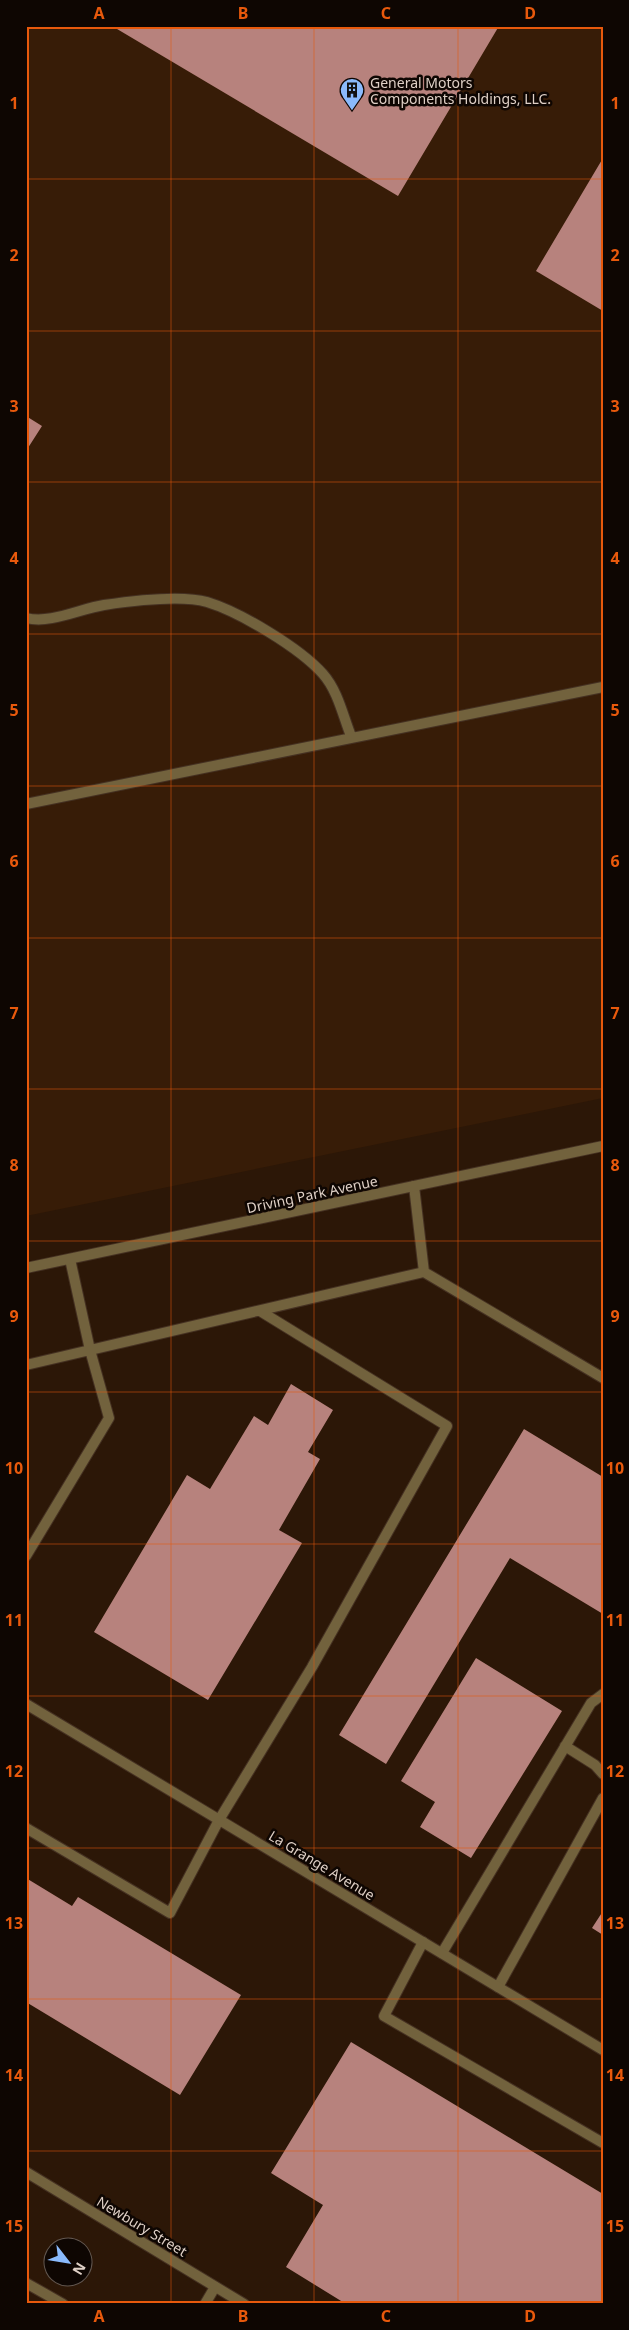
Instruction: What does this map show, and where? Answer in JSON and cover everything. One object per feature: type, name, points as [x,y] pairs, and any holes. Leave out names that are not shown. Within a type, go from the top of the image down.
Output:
[{"type":"street","points":[[26,618],[38,621],[103,605],[154,599],[206,602],[255,624],[288,645],[323,674],[336,695],[351,736]]},
{"type":"street","points":[[26,804],[351,736],[603,687]]},
{"type":"street","name":"Driving Park Avenue","points":[[26,1268],[603,1146]]},
{"type":"street","points":[[414,1186],[424,1272]]},
{"type":"street","points":[[26,1556],[109,1418],[90,1350],[70,1259]]},
{"type":"street","points":[[26,1365],[424,1272],[603,1378]]},
{"type":"street","points":[[26,1828],[170,1913],[219,1820],[312,1667],[447,1426],[260,1311]]},
{"type":"street","points":[[442,1953],[591,1703],[603,1694]]},
{"type":"street","name":"La Grange Avenue","points":[[26,1704],[603,2050]]},
{"type":"street","points":[[565,1746],[595,1765],[603,1774]]},
{"type":"street","points":[[498,1987],[603,1798]]},
{"type":"street","points":[[423,1942],[384,2016],[603,2143]]},
{"type":"street","name":"Newbury Street","points":[[26,2172],[244,2304]]},
{"type":"street","points":[[26,2282],[63,2304]]},
{"type":"street","points":[[205,2304],[215,2287]]},
{"type":"shaded area","points":[[26,26],[603,26],[603,1098],[26,1216]]},
{"type":"building","name":"General Motors Components Holdings, LLC.","points":[[112,26],[499,26],[398,196]]},
{"type":"building","points":[[603,158],[603,311],[536,271]]},
{"type":"building","points":[[26,416],[42,426],[26,451]]},
{"type":"building","points":[[291,1384],[333,1410],[308,1452],[320,1459],[279,1530],[302,1543],[208,1700],[94,1632],[187,1475],[210,1489],[254,1416],[268,1425]]},
{"type":"building","points":[[524,1429],[603,1477],[603,1614],[510,1558],[386,1764],[339,1735]]},
{"type":"building","points":[[476,1658],[562,1711],[471,1858],[420,1827],[435,1802],[401,1781]]},
{"type":"building","points":[[26,1878],[72,1906],[78,1897],[241,1995],[180,2095],[26,2002]]},
{"type":"building","points":[[603,1911],[603,1935],[592,1928]]},
{"type":"building","points":[[351,2042],[603,2194],[603,2304],[346,2304],[286,2267],[323,2205],[271,2173]]},
{"type":"place","name":"General Motors Components Holdings, LLC.","points":[[352,111]]}]
